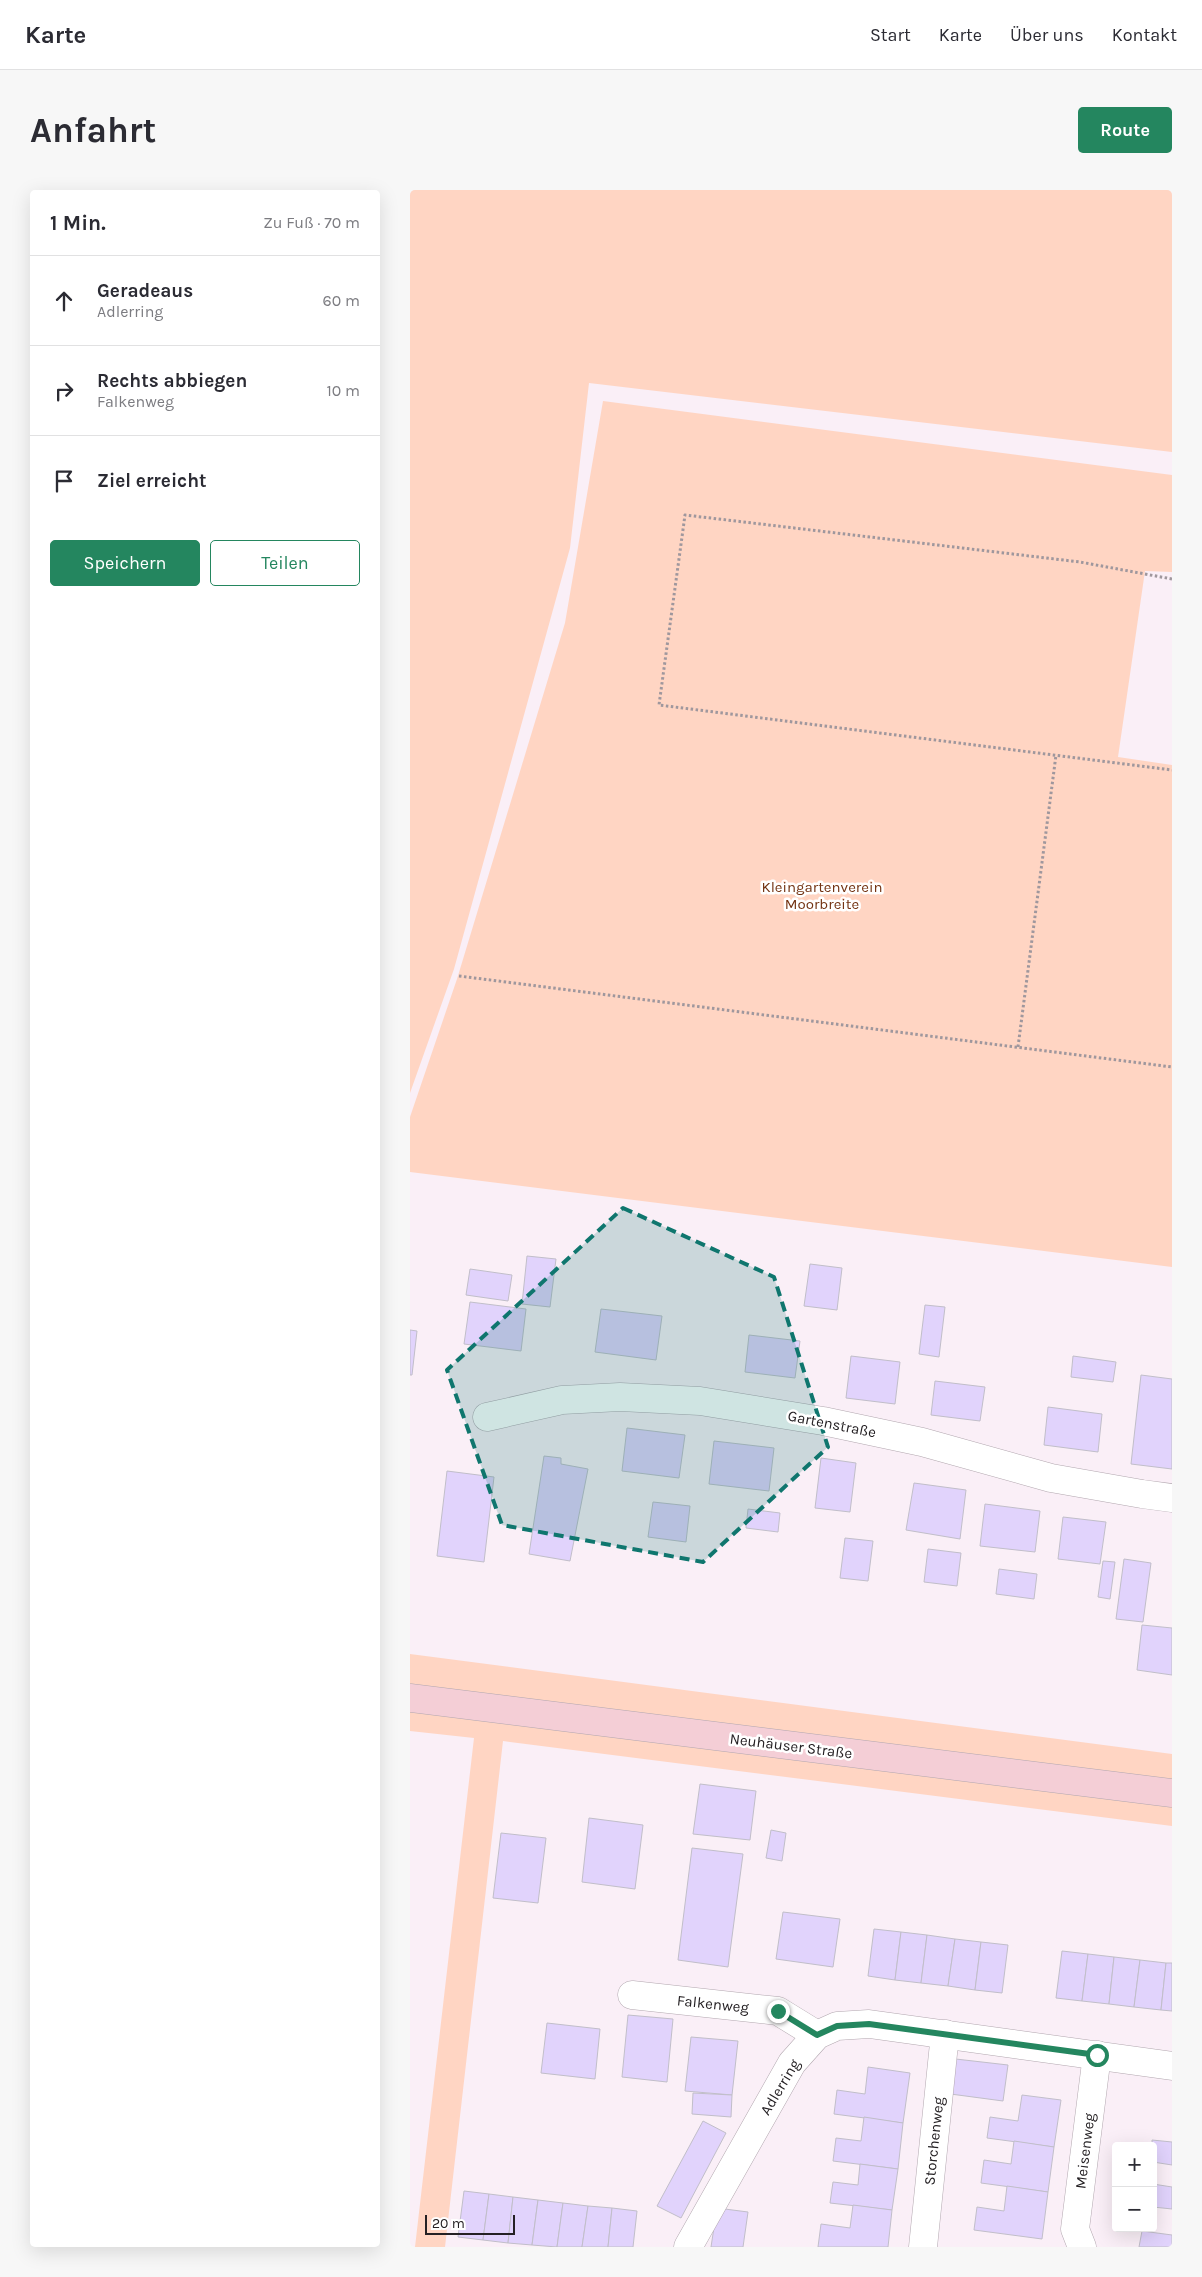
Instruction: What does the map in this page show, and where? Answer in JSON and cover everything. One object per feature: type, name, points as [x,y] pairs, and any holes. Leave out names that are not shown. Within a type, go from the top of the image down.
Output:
[{"type":"main road","name":"Neuhäuser Straße","points":[[410,1698],[1172,1793]]},
{"type":"street","name":"Gartenstraße","points":[[487,1417],[562,1400],[620,1396],[700,1402],[832,1423],[922,1442],[1051,1478],[1172,1498]]},
{"type":"street","name":"Falkenweg","points":[[632,1995],[778,2011],[817,2035]]},
{"type":"street","name":"Adlerring","points":[[688,2247],[792,2063],[817,2035],[837,2026],[869,2024],[1172,2066]]},
{"type":"street","name":"Storchenweg","points":[[922,2247],[945,2034]]},
{"type":"street","name":"Meisenweg","points":[[1082,2247],[1076,2229],[1097,2055]]},
{"type":"path","points":[[1172,579],[1080,562],[685,515],[659,705],[1172,770]]},
{"type":"path","points":[[1018,1047],[1056,754]]},
{"type":"path","points":[[459,976],[1172,1067]]},
{"type":"highlighted area","points":[[623,1208],[774,1277],[828,1447],[703,1562],[502,1525],[447,1370]]},
{"type":"green space","points":[[410,190],[1172,190],[1172,452],[589,383],[570,548],[454,969],[410,1093]]},
{"type":"green space","name":"Kleingartenverein Moorbreite","points":[[603,401],[1172,475],[1172,572],[1145,571],[1118,757],[1172,765],[1172,1267],[410,1172],[410,1117],[457,979],[565,623]]},
{"type":"green space","points":[[410,1654],[1172,1754],[1172,1826],[503,1741],[445,2247],[415,2247],[474,1738],[410,1731]]},
{"type":"building","points":[[527,1256],[556,1259],[550,1307],[522,1304]]},
{"type":"building","points":[[810,1264],[842,1268],[837,1310],[804,1306]]},
{"type":"building","points":[[470,1269],[512,1275],[508,1301],[466,1295]]},
{"type":"building","points":[[470,1302],[526,1309],[521,1351],[464,1344]]},
{"type":"building","points":[[925,1305],[945,1307],[939,1357],[919,1354]]},
{"type":"building","points":[[601,1309],[662,1316],[656,1360],[595,1352]]},
{"type":"building","points":[[410,1330],[417,1331],[412,1375],[410,1375]]},
{"type":"building","points":[[749,1335],[800,1341],[795,1378],[745,1372]]},
{"type":"building","points":[[851,1356],[900,1362],[895,1404],[846,1398]]},
{"type":"building","points":[[1073,1356],[1116,1362],[1113,1382],[1071,1377]]},
{"type":"building","points":[[1141,1375],[1172,1379],[1172,1469],[1131,1464]]},
{"type":"building","points":[[935,1381],[985,1387],[980,1421],[931,1415]]},
{"type":"building","points":[[1048,1407],[1102,1414],[1098,1452],[1044,1445]]},
{"type":"building","points":[[627,1428],[685,1435],[679,1478],[622,1471]]},
{"type":"building","points":[[714,1441],[774,1448],[769,1491],[709,1484]]},
{"type":"building","points":[[544,1456],[561,1458],[561,1464],[588,1469],[570,1561],[529,1554]]},
{"type":"building","points":[[821,1458],[856,1463],[850,1512],[815,1508]]},
{"type":"building","points":[[447,1471],[494,1477],[484,1562],[437,1556]]},
{"type":"building","points":[[914,1483],[966,1490],[960,1539],[906,1530]]},
{"type":"building","points":[[653,1502],[690,1506],[686,1542],[648,1537]]},
{"type":"building","points":[[985,1504],[1040,1511],[1035,1552],[980,1546]]},
{"type":"building","points":[[748,1509],[780,1513],[778,1532],[746,1528]]},
{"type":"building","points":[[1063,1517],[1106,1522],[1100,1564],[1058,1559]]},
{"type":"building","points":[[845,1538],[873,1541],[868,1581],[840,1578]]},
{"type":"building","points":[[928,1549],[961,1553],[957,1586],[924,1582]]},
{"type":"building","points":[[1124,1559],[1151,1563],[1143,1622],[1116,1619]]},
{"type":"building","points":[[1103,1561],[1115,1562],[1110,1599],[1098,1597]]},
{"type":"building","points":[[999,1569],[1037,1574],[1034,1599],[996,1594]]},
{"type":"building","points":[[1142,1625],[1172,1628],[1172,1675],[1137,1670]]},
{"type":"building","points":[[700,1784],[756,1791],[750,1840],[693,1834]]},
{"type":"building","points":[[589,1818],[643,1825],[635,1889],[582,1882]]},
{"type":"building","points":[[771,1830],[786,1833],[782,1861],[766,1858]]},
{"type":"building","points":[[501,1833],[546,1838],[538,1903],[493,1898]]},
{"type":"building","points":[[692,1848],[743,1854],[728,1967],[678,1960]]},
{"type":"building","points":[[783,1912],[840,1919],[833,1967],[776,1959]]},
{"type":"building","points":[[874,1929],[901,1932],[895,1980],[868,1976]]},
{"type":"building","points":[[901,1932],[927,1935],[921,1983],[895,1980]]},
{"type":"building","points":[[927,1935],[955,1939],[948,1986],[921,1983]]},
{"type":"building","points":[[955,1939],[981,1942],[975,1990],[948,1986]]},
{"type":"building","points":[[981,1942],[1008,1945],[1002,1993],[975,1990]]},
{"type":"building","points":[[1062,1951],[1088,1954],[1082,2001],[1056,1998]]},
{"type":"building","points":[[1088,1954],[1114,1957],[1109,2004],[1082,2001]]},
{"type":"building","points":[[1114,1957],[1140,1960],[1134,2007],[1109,2004]]},
{"type":"building","points":[[1140,1960],[1166,1963],[1161,2010],[1134,2007]]},
{"type":"building","points":[[1166,1963],[1172,1963],[1172,2011],[1161,2010]]},
{"type":"building","points":[[628,2015],[673,2019],[667,2082],[622,2077]]},
{"type":"building","points":[[547,2023],[600,2029],[595,2079],[541,2073]]},
{"type":"building","points":[[691,2037],[738,2041],[732,2095],[685,2091]]},
{"type":"building","points":[[947,2058],[1008,2065],[1003,2101],[943,2093]]},
{"type":"building","points":[[868,2067],[910,2073],[903,2123],[834,2114],[837,2090],[865,2094]]},
{"type":"building","points":[[693,2093],[732,2095],[731,2117],[692,2114]]},
{"type":"building","points":[[1022,2095],[1061,2100],[1054,2147],[987,2138],[990,2117],[1018,2121]]},
{"type":"building","points":[[864,2117],[903,2123],[898,2169],[833,2161],[836,2138],[861,2141]]},
{"type":"building","points":[[703,2121],[726,2133],[681,2218],[657,2206]]},
{"type":"building","points":[[1152,2140],[1172,2142],[1172,2165],[1157,2163],[1157,2142],[1152,2142]]},
{"type":"building","points":[[1014,2141],[1054,2147],[1048,2192],[981,2183],[984,2160],[1011,2164]]},
{"type":"building","points":[[860,2164],[898,2169],[892,2210],[830,2203],[833,2182],[858,2185]]},
{"type":"building","points":[[1157,2185],[1172,2187],[1172,2209],[1157,2207]]},
{"type":"building","points":[[1007,2186],[1048,2192],[1042,2239],[974,2230],[977,2207],[1004,2211]]},
{"type":"building","points":[[464,2191],[489,2194],[483,2240],[458,2237]]},
{"type":"building","points":[[489,2194],[513,2197],[508,2243],[483,2240]]},
{"type":"building","points":[[513,2197],[538,2200],[532,2245],[508,2243]]},
{"type":"building","points":[[538,2200],[563,2203],[557,2247],[532,2245]]},
{"type":"building","points":[[563,2203],[588,2206],[582,2247],[557,2247]]},
{"type":"building","points":[[853,2205],[892,2210],[888,2247],[818,2247],[821,2224],[850,2228]]},
{"type":"building","points":[[588,2206],[612,2208],[608,2247],[582,2247]]},
{"type":"building","points":[[612,2208],[637,2211],[633,2247],[608,2247]]},
{"type":"building","points":[[717,2208],[748,2212],[743,2247],[711,2247]]},
{"type":"building","points":[[1142,2232],[1172,2235],[1172,2247],[1139,2247]]},
{"type":"route","points":[[778,2011],[817,2035],[837,2026],[869,2024],[1097,2055]]}]
